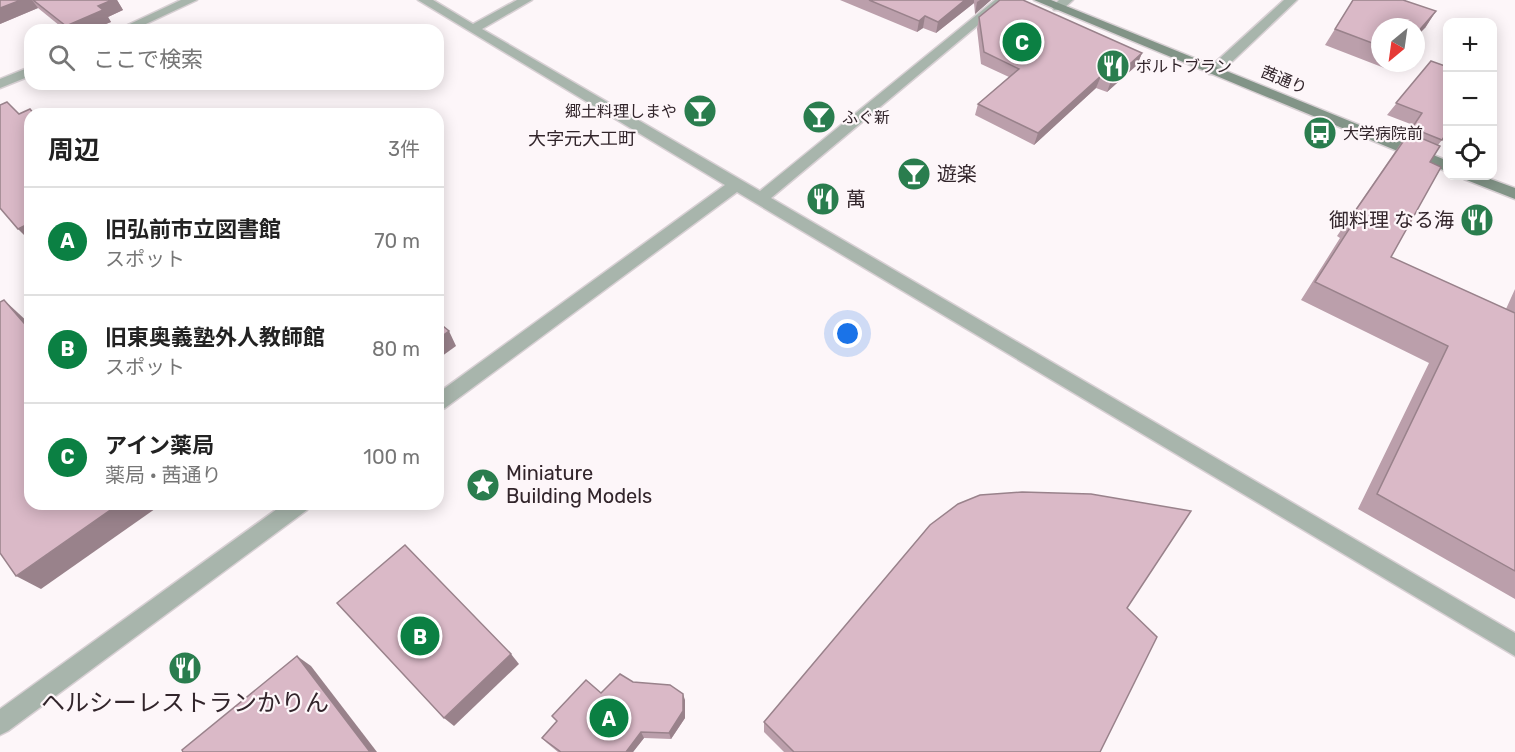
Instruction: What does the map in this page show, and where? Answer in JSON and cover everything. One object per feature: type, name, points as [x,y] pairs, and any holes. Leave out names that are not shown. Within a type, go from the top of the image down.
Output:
[{"type":"street","points":[[137,24],[191,0]]},
{"type":"street","points":[[424,0],[1515,645]]},
{"type":"street","points":[[472,28],[526,0]]},
{"type":"street","points":[[760,199],[1002,0]]},
{"type":"street","name":"茜通り","points":[[1040,0],[1063,4],[1214,71],[1443,165]]},
{"type":"street","points":[[1214,71],[1291,0]]},
{"type":"street","points":[[0,84],[24,74]]},
{"type":"street","points":[[1479,180],[1515,194]]},
{"type":"street","points":[[444,399],[736,184]]},
{"type":"street","points":[[0,723],[292,510]]},
{"type":"building","points":[[0,0],[21,0],[0,8]]},
{"type":"building","points":[[33,0],[112,0],[98,6],[103,10],[71,24],[63,24]]},
{"type":"building","points":[[869,0],[965,0],[938,22],[925,16],[919,21]]},
{"type":"building","points":[[1000,0],[1023,0],[1142,53],[1111,81],[1101,76],[1038,133],[978,104],[1019,69],[984,52],[979,17]]},
{"type":"building","points":[[1353,0],[1403,0],[1436,11],[1425,24],[1425,18],[1371,18],[1371,43],[1335,29]]},
{"type":"building","points":[[1431,61],[1443,65],[1442,140],[1412,128],[1422,113],[1396,103],[1422,72],[1425,72],[1425,68]]},
{"type":"building","points":[[7,102],[19,114],[24,112],[24,226],[18,229],[0,208],[0,105]]},
{"type":"building","points":[[1409,133],[1440,146],[1430,162],[1441,167],[1391,257],[1515,313],[1515,571],[1377,494],[1448,346],[1315,282],[1355,220],[1351,217]]},
{"type":"building","points":[[4,300],[24,323],[24,510],[110,510],[16,576],[0,553],[0,302]]},
{"type":"building","points":[[1022,492],[1091,494],[1191,511],[1127,608],[1157,637],[1100,752],[794,752],[764,722],[930,525],[958,504],[980,495]]},
{"type":"building","points":[[405,545],[511,654],[444,718],[337,603]]},
{"type":"building","points":[[297,656],[370,752],[183,752],[182,750]]},
{"type":"building","points":[[620,674],[633,682],[670,685],[683,694],[683,711],[669,733],[641,732],[626,752],[561,752],[542,738],[557,721],[552,716],[586,680],[601,693]]},
{"type":"place","name":"アイン薬局","points":[[1022,42]]},
{"type":"place","name":"ポルトブラン","points":[[1113,66]]},
{"type":"place","name":"郷土料理しまや","points":[[700,111]]},
{"type":"place","name":"ふぐ新","points":[[819,117]]},
{"type":"place","name":"大学病院前","points":[[1320,133]]},
{"type":"place","name":"遊楽","points":[[914,174]]},
{"type":"place","name":"萬","points":[[823,199]]},
{"type":"place","name":"御料理 なる海","points":[[1477,220]]},
{"type":"place","name":"Miniature Building Models","points":[[483,485]]},
{"type":"place","name":"旧東奥義塾外人教師館","points":[[420,636]]},
{"type":"place","name":"ヘルシーレストランかりん","points":[[185,668]]},
{"type":"place","name":"旧弘前市立図書館","points":[[609,718]]},
{"type":"district","name":"大字元大工町","points":[[582,139]]}]
